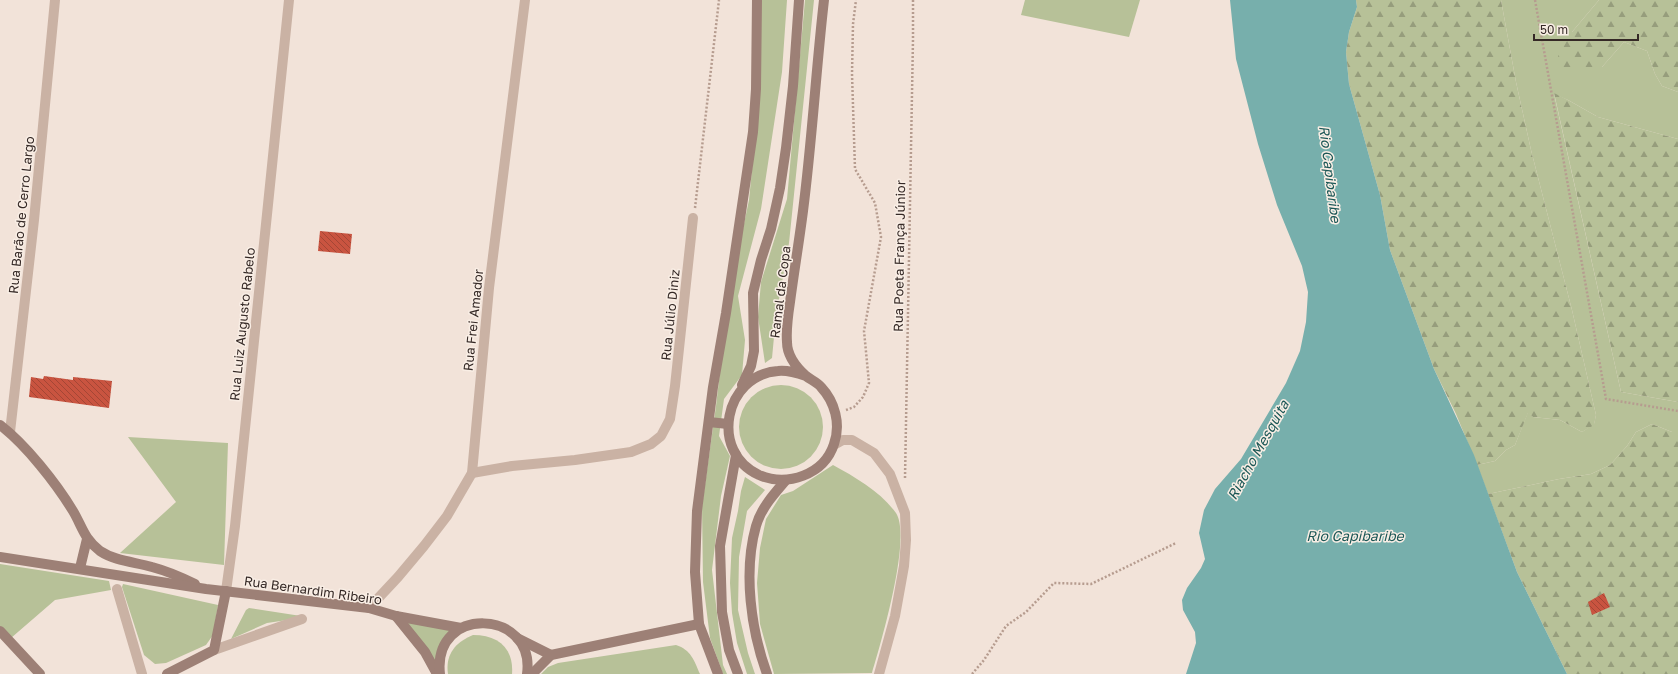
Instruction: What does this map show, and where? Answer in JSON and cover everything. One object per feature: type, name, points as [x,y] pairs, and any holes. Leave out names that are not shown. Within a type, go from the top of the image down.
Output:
[{"type":"street","name":"Rua Barão de Cerro Largo","points":[[10,432],[34,220],[55,0]]},
{"type":"street","name":"Rua Luiz Augusto Rabelo","points":[[214,650],[226,591],[235,526],[289,0]]},
{"type":"street","name":"Rua Frei Amador","points":[[369,608],[398,577],[447,516],[472,473],[489,288],[525,0]]},
{"type":"street","points":[[718,674],[699,624],[695,572],[697,511],[753,132],[756,89],[757,0]]},
{"type":"street","name":"Ramal da Copa","points":[[738,393],[746,380],[751,366],[754,351],[753,293],[761,260],[771,229],[780,188],[793,86],[799,0]]},
{"type":"street","name":"Ramal da Copa","points":[[786,480],[801,477],[815,470],[826,459],[834,445],[837,429],[836,413],[830,398],[820,385],[806,376],[788,353],[787,332],[808,169],[824,0]]},
{"type":"street","name":"Rua Júlio Diniz","points":[[472,473],[512,466],[575,460],[631,452],[651,444],[661,436],[670,419],[674,393],[693,218]]},
{"type":"street","points":[[786,480],[771,479],[758,474],[746,466],[736,455],[730,440],[728,424],[730,408],[738,393],[749,382],[763,374],[778,370],[792,371],[806,376]]},
{"type":"street","points":[[709,422],[728,424]]},
{"type":"street","points":[[0,425],[10,432],[56,487],[73,511],[87,539],[100,551],[115,558],[152,567],[176,575],[206,589]]},
{"type":"street","points":[[834,445],[842,440],[852,440],[874,453],[890,474],[904,513],[906,540],[904,566],[895,616],[878,674]]},
{"type":"street","points":[[736,455],[720,546],[722,612],[729,650],[738,674]]},
{"type":"street","points":[[767,674],[759,652],[751,607],[751,558],[756,526],[765,505],[786,480]]},
{"type":"street","points":[[80,568],[87,539]]},
{"type":"street","name":"Rua Bernardim Ribeiro","points":[[0,557],[80,568],[206,589],[369,608],[396,616],[461,628]]},
{"type":"street","points":[[117,589],[142,674]]},
{"type":"street","name":"Rua Bernardim Ribeiro","points":[[396,616],[425,652],[438,674]]},
{"type":"street","points":[[167,674],[214,650],[302,619]]},
{"type":"street","points":[[438,674],[441,650],[449,637],[461,628],[476,623],[491,623],[505,628],[517,638],[551,655]]},
{"type":"street","points":[[532,674],[551,655],[699,624]]},
{"type":"street","points":[[0,632],[40,674]]},
{"type":"street","points":[[517,638],[524,651],[528,666],[526,674]]},
{"type":"path","points":[[693,218],[719,0]]},
{"type":"path","points":[[836,413],[854,407],[863,397],[869,383],[864,331],[881,237],[875,203],[855,169],[852,74],[853,24],[856,0]]},
{"type":"path","name":"Rua Poeta França Júnior","points":[[905,481],[913,0]]},
{"type":"path","points":[[1535,0],[1606,399],[1678,411]]},
{"type":"path","points":[[972,674],[984,660],[1006,626],[1026,612],[1054,583],[1091,584],[1176,543]]},
{"type":"green space","points":[[761,0],[787,0],[782,72],[761,209],[738,296],[745,340],[742,375],[724,399],[719,436],[730,456],[721,496],[712,570],[723,665],[727,674],[723,674],[710,638],[703,582],[702,506],[729,295],[749,200],[756,129]]},
{"type":"green space","points":[[805,0],[814,0],[789,243],[776,316],[772,358],[765,363],[758,317],[761,282],[787,199]]},
{"type":"green space","points":[[1025,0],[1140,0],[1129,37],[1021,15]]},
{"type":"green space","points":[[1356,0],[1501,0],[1516,82],[1531,150],[1572,310],[1596,415],[1594,425],[1582,432],[1560,420],[1533,417],[1528,413],[1515,445],[1506,450],[1495,461],[1477,465],[1456,414],[1434,369],[1390,250],[1380,195],[1349,84],[1346,52],[1349,32],[1357,7]]},
{"type":"green space","points":[[1501,0],[1599,0],[1572,32],[1602,67],[1624,42],[1647,51],[1655,74],[1662,86],[1678,92],[1678,139],[1598,117],[1554,94],[1621,392],[1678,402],[1678,432],[1672,432],[1652,424],[1636,432],[1627,446],[1610,465],[1591,474],[1488,494],[1477,465],[1495,461],[1506,450],[1515,445],[1528,412],[1533,417],[1560,420],[1582,432],[1594,424],[1596,415],[1572,310],[1531,150],[1516,82]]},
{"type":"green space","points":[[1599,0],[1678,0],[1678,92],[1662,86],[1655,74],[1647,51],[1624,42],[1602,67],[1564,69],[1558,56],[1572,32]]},
{"type":"green space","points":[[1554,93],[1598,117],[1678,139],[1678,402],[1621,392]]},
{"type":"green space","points":[[781,385],[789,386],[804,392],[816,404],[822,419],[822,435],[816,450],[804,462],[789,468],[781,469],[773,468],[758,462],[746,450],[740,435],[739,427],[740,419],[746,404],[758,392],[773,386]]},
{"type":"green space","points":[[1652,424],[1672,432],[1678,432],[1678,674],[1567,674],[1517,572],[1488,494],[1591,474],[1610,465],[1627,446],[1636,432]]},
{"type":"green space","points":[[128,437],[228,443],[224,565],[120,553],[176,502]]},
{"type":"green space","points":[[833,465],[859,480],[883,498],[896,513],[900,526],[898,566],[888,616],[872,673],[774,674],[760,624],[757,583],[760,548],[766,519],[781,495],[793,491]]},
{"type":"green space","points":[[745,477],[765,490],[747,511],[739,557],[738,610],[748,653],[755,674],[747,674],[737,643],[732,613],[730,583],[732,538]]},
{"type":"green space","points":[[0,564],[109,581],[111,590],[55,600],[11,638],[0,626]]},
{"type":"green space","points":[[123,584],[218,605],[213,635],[206,645],[166,663],[155,664],[144,655],[122,587]]},
{"type":"green space","points":[[249,608],[301,616],[294,619],[267,623],[231,639],[246,610]]},
{"type":"green space","points":[[400,619],[457,629],[437,664]]},
{"type":"green space","points":[[473,635],[490,637],[503,645],[510,657],[512,674],[448,674],[448,660],[453,650],[462,641]]},
{"type":"green space","points":[[676,645],[689,653],[700,674],[541,674],[548,667],[558,663]]},
{"type":"water","name":"Rio Capibaribe","points":[[1230,0],[1356,0],[1357,7],[1349,32],[1346,52],[1349,84],[1380,195],[1390,250],[1434,369],[1474,455],[1517,572],[1567,674],[1186,674],[1196,643],[1195,632],[1183,610],[1182,600],[1187,588],[1201,568],[1205,559],[1199,533],[1204,510],[1215,489],[1241,459],[1286,383],[1300,351],[1306,322],[1308,292],[1302,266],[1277,205],[1258,144],[1236,59]]},
{"type":"building","points":[[320,231],[352,234],[350,254],[318,251]]},
{"type":"building","points":[[44,376],[73,380],[73,377],[112,381],[109,408],[29,397],[31,377],[43,379]]},
{"type":"building","points":[[1604,593],[1610,607],[1592,615],[1588,602]]},
{"type":"water label","name":"Riacho Mesquita","points":[[1258,450]]}]
